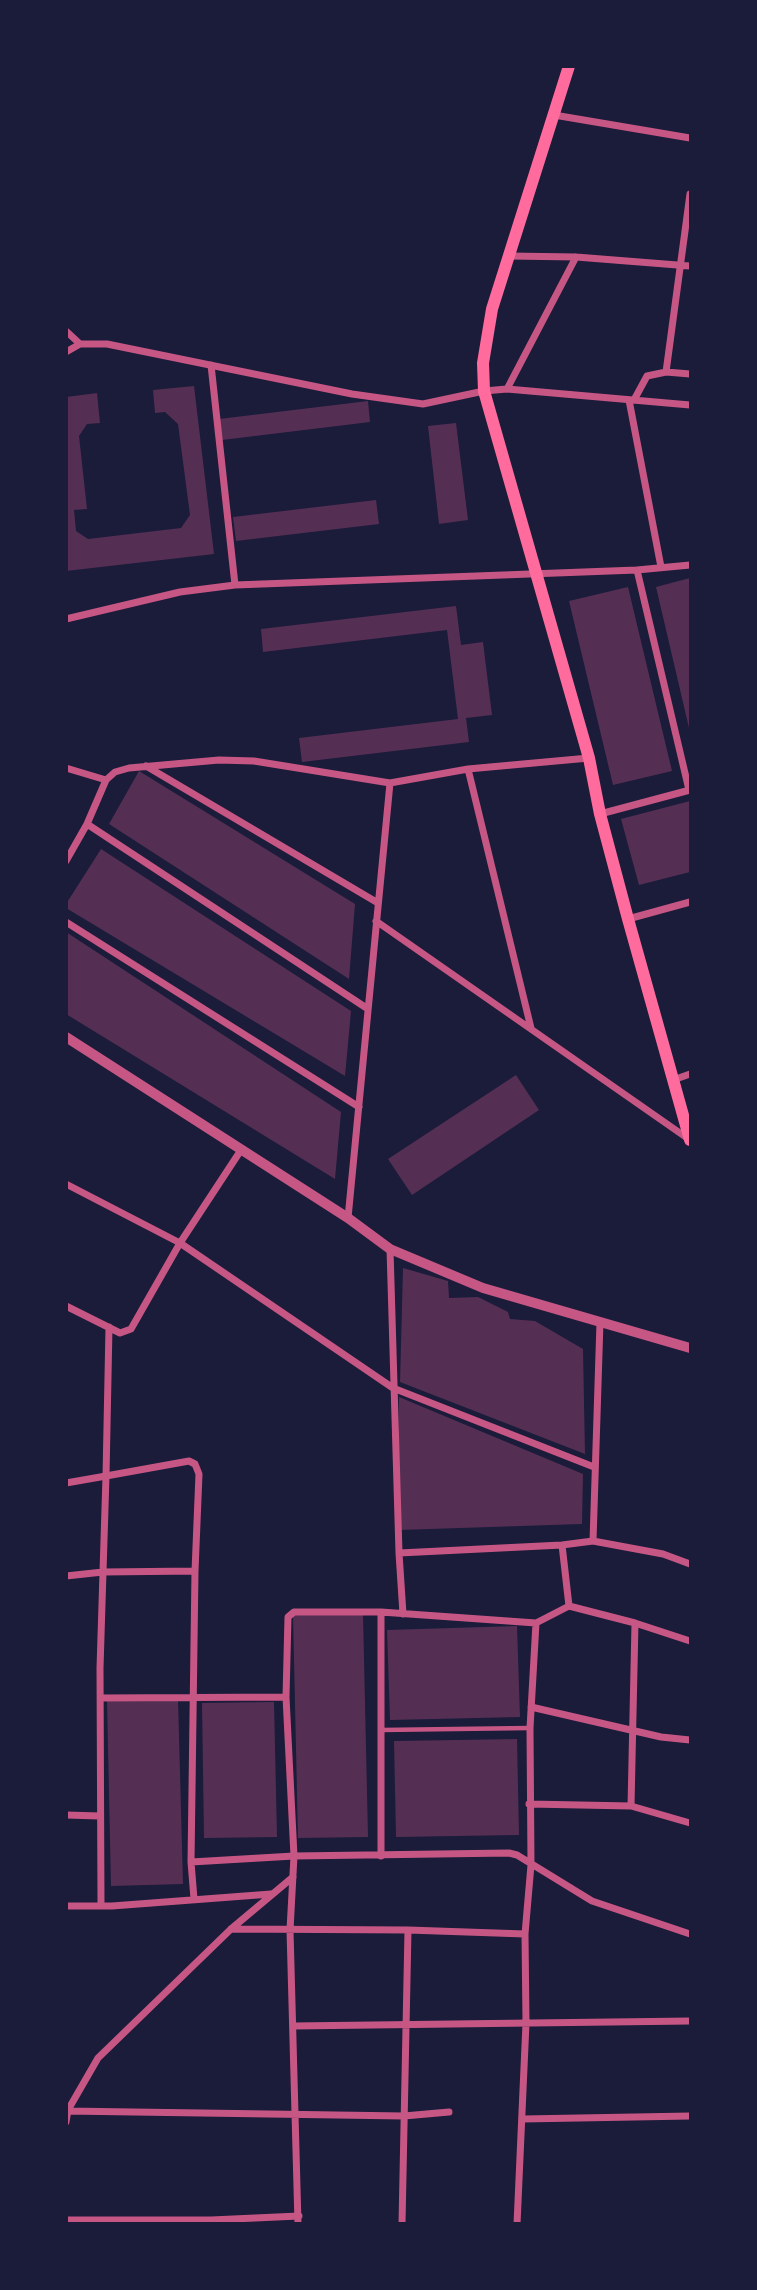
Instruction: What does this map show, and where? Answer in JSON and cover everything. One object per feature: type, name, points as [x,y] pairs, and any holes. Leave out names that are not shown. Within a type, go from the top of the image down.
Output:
[{"type":"main road","points":[[569,66],[492,309],[483,363],[484,391],[589,758],[600,814],[628,919],[691,1140]]},
{"type":"street","points":[[554,115],[691,138]]},
{"type":"street","points":[[666,372],[691,194]]},
{"type":"street","points":[[509,256],[576,257],[691,266]]},
{"type":"street","points":[[507,389],[576,257]]},
{"type":"street","points":[[66,331],[79,344]]},
{"type":"street","points":[[66,352],[79,344],[107,344],[398,402],[423,404],[507,389],[691,405]]},
{"type":"street","points":[[211,365],[235,585]]},
{"type":"street","points":[[661,567],[632,400],[647,376],[666,372],[691,374]]},
{"type":"street","points":[[66,619],[180,592],[235,585],[637,570],[691,565]]},
{"type":"street","points":[[600,814],[690,790],[637,570]]},
{"type":"street","points":[[66,861],[87,824],[106,780],[115,772],[145,765],[219,760],[254,761],[390,783],[468,769],[589,758]]},
{"type":"street","points":[[145,765],[378,903]]},
{"type":"street","points":[[66,768],[106,780]]},
{"type":"street","points":[[468,769],[531,1029]]},
{"type":"street","points":[[348,1218],[390,783]]},
{"type":"street","points":[[87,824],[368,1009]]},
{"type":"street","points":[[628,919],[691,902]]},
{"type":"street","points":[[376,921],[691,1140]]},
{"type":"street","points":[[66,922],[359,1107]]},
{"type":"street","points":[[66,1037],[348,1218],[390,1249],[483,1288],[691,1348]]},
{"type":"street","points":[[673,1080],[691,1074]]},
{"type":"street","points":[[66,1307],[120,1333],[136,1324],[180,1243],[241,1150]]},
{"type":"street","points":[[66,1184],[180,1243],[393,1388],[594,1467]]},
{"type":"street","points":[[390,1249],[403,1614]]},
{"type":"street","points":[[593,1541],[600,1322]]},
{"type":"street","points":[[101,1905],[101,1698],[109,1327]]},
{"type":"street","points":[[66,1483],[183,1462],[195,1464],[199,1474],[191,1862],[194,1899]]},
{"type":"street","points":[[399,1553],[593,1541],[663,1554],[691,1564]]},
{"type":"street","points":[[562,1545],[569,1606]]},
{"type":"street","points":[[66,1576],[103,1572],[195,1571]]},
{"type":"street","points":[[66,2220],[299,2220],[290,1930],[294,1856],[286,1697],[289,1615],[295,1612],[382,1612],[536,1623],[569,1606],[691,1641]]},
{"type":"street","points":[[381,1856],[382,1612]]},
{"type":"street","points":[[517,2224],[526,2023],[525,1934],[531,1864],[530,1728],[536,1623]]},
{"type":"street","points":[[631,1806],[635,1623]]},
{"type":"street","points":[[101,1698],[286,1697]]},
{"type":"street","points":[[531,1707],[678,1740],[691,1740]]},
{"type":"street","points":[[529,1804],[631,1806],[691,1823]]},
{"type":"street","points":[[66,1815],[100,1816]]},
{"type":"street","points":[[191,1862],[294,1856],[499,1852],[517,1855],[592,1901],[691,1934]]},
{"type":"street","points":[[66,2122],[67,2110],[98,2057],[231,1929],[293,1877]]},
{"type":"street","points":[[66,1906],[271,1894]]},
{"type":"street","points":[[231,1929],[525,1934]]},
{"type":"street","points":[[402,2224],[408,1930]]},
{"type":"street","points":[[292,2026],[691,2021]]},
{"type":"street","points":[[67,2110],[404,2116],[449,2112]]},
{"type":"street","points":[[523,2119],[691,2116]]},
{"type":"lane","points":[[380,1730],[530,1728]]},
{"type":"building","points":[[194,386],[214,554],[66,571],[66,397],[97,393],[100,423],[87,424],[79,436],[87,509],[74,510],[76,531],[88,539],[181,528],[190,515],[178,424],[165,412],[155,413],[153,390]]},
{"type":"building","points":[[368,401],[370,422],[222,440],[219,419]]},
{"type":"building","points":[[456,423],[468,520],[439,524],[428,426]]},
{"type":"building","points":[[376,500],[379,524],[236,541],[233,517]]},
{"type":"building","points":[[690,578],[690,727],[689,728],[656,587]]},
{"type":"building","points":[[628,587],[672,771],[613,785],[569,601]]},
{"type":"building","points":[[456,606],[461,645],[483,642],[492,715],[466,718],[469,742],[302,762],[299,738],[458,719],[447,630],[263,652],[261,629]]},
{"type":"building","points":[[139,771],[355,904],[349,979],[109,824]]},
{"type":"building","points":[[690,801],[690,872],[639,885],[621,819]]},
{"type":"building","points":[[101,849],[351,1011],[345,1076],[66,908]]},
{"type":"building","points":[[66,932],[341,1112],[335,1179],[66,1014]]},
{"type":"building","points":[[516,1075],[539,1110],[412,1195],[388,1159]]},
{"type":"building","points":[[403,1268],[448,1281],[449,1298],[478,1297],[508,1312],[510,1319],[535,1321],[583,1349],[585,1454],[400,1382]]},
{"type":"building","points":[[399,1397],[583,1474],[582,1524],[399,1530]]},
{"type":"building","points":[[363,1614],[368,1837],[298,1838],[293,1615]]},
{"type":"building","points":[[517,1626],[520,1717],[390,1720],[387,1630]]},
{"type":"building","points":[[178,1699],[183,1884],[111,1886],[107,1701]]},
{"type":"building","points":[[274,1702],[277,1837],[204,1838],[202,1703]]},
{"type":"building","points":[[517,1739],[519,1835],[396,1837],[394,1741]]}]
